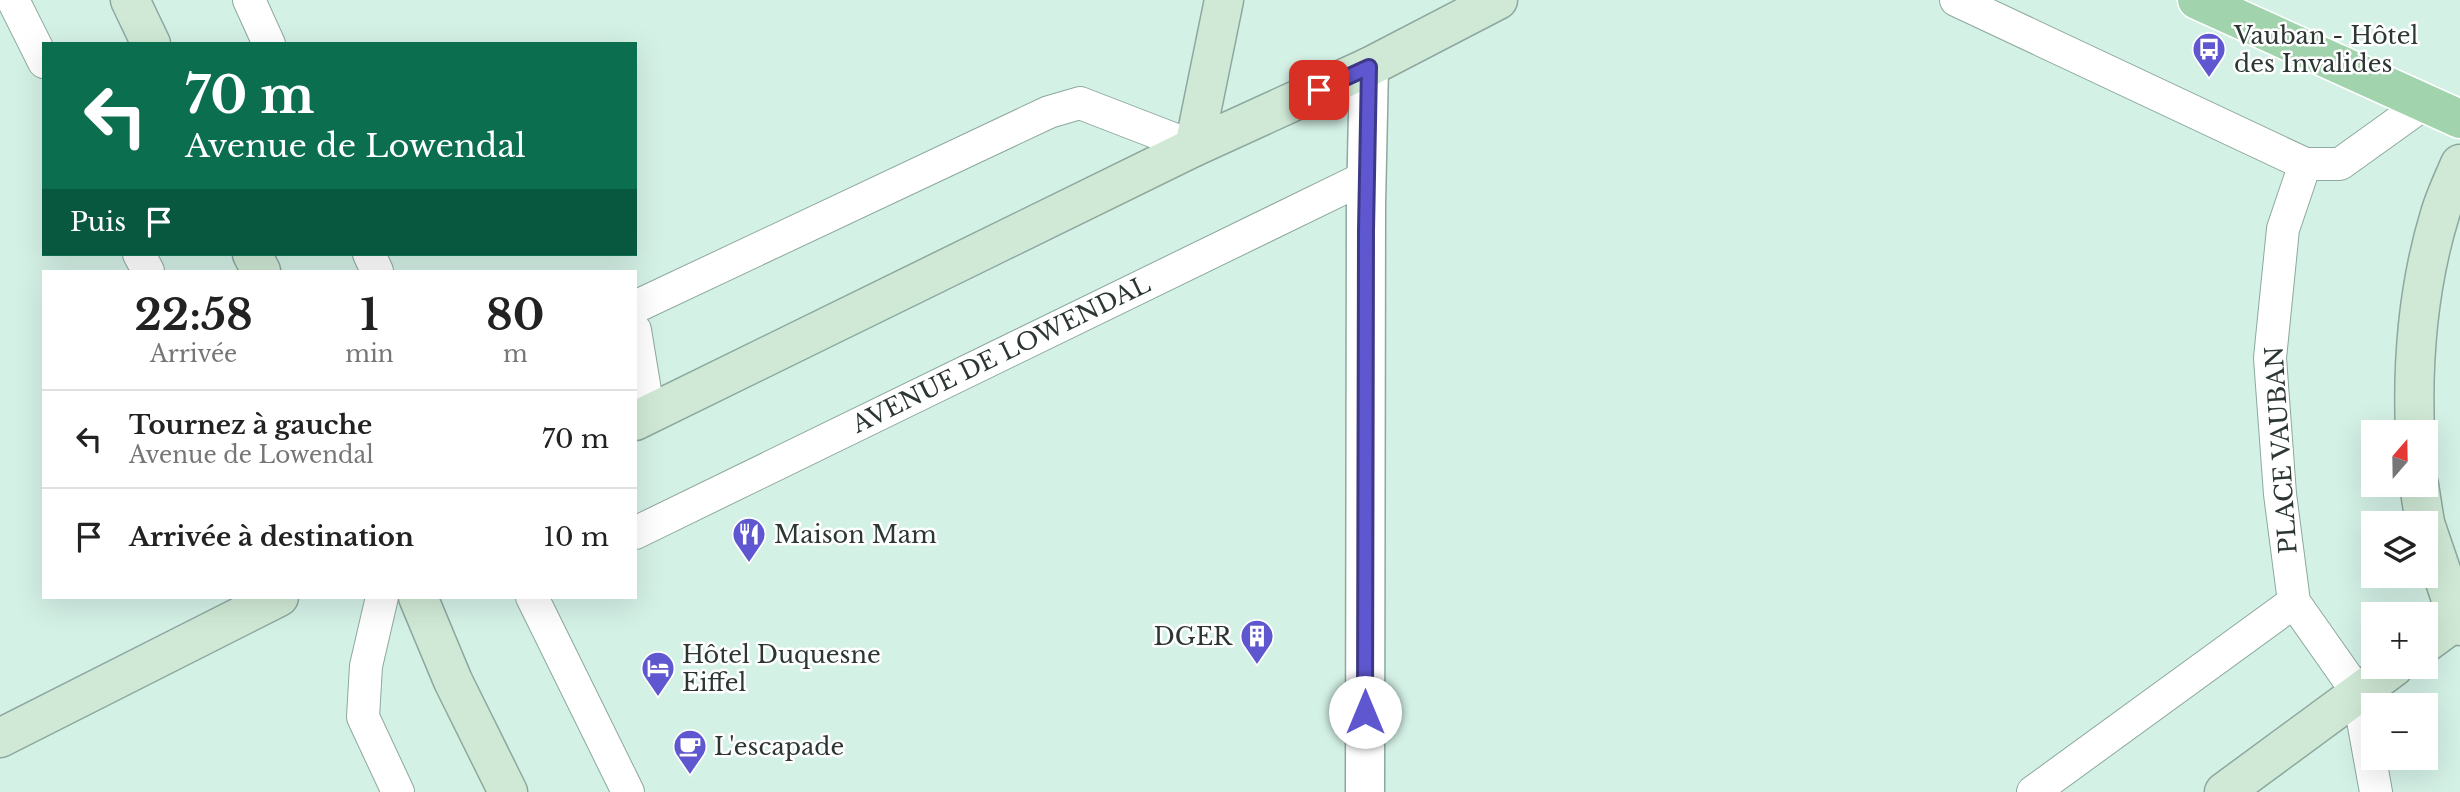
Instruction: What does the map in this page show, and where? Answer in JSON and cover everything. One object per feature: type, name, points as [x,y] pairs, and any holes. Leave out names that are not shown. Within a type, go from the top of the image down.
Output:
[{"type":"main road","points":[[2197,0],[2460,119]]},
{"type":"street","points":[[130,0],[150,42]]},
{"type":"street","points":[[1194,147],[1224,0]]},
{"type":"street","points":[[642,418],[1194,147],[1369,67],[1498,0]]},
{"type":"street","points":[[1365,792],[1366,217],[1369,67]]},
{"type":"street","points":[[2414,420],[2412,378],[2420,299],[2440,213],[2460,164]]},
{"type":"street","points":[[2438,561],[2459,621],[2438,635]]},
{"type":"street","points":[[0,737],[275,599]]},
{"type":"street","points":[[419,599],[453,681],[508,792]]},
{"type":"street","points":[[2224,792],[2377,679]]},
{"type":"lane","points":[[13,0],[42,58]]},
{"type":"lane","points":[[249,0],[269,42]]},
{"type":"lane","points":[[1956,0],[2305,164],[2340,164],[2425,103]]},
{"type":"lane","points":[[637,306],[1049,112],[1080,103],[1194,147]]},
{"type":"lane","name":"PLACE VAUBAN","points":[[2305,164],[2283,229],[2270,358],[2280,494],[2294,601],[2358,693]]},
{"type":"lane","name":"AVENUE DE LOWENDAL","points":[[637,532],[1368,176]]},
{"type":"lane","points":[[637,355],[642,418]]},
{"type":"lane","points":[[382,599],[366,666],[363,717],[398,792]]},
{"type":"lane","points":[[533,599],[628,792]]},
{"type":"lane","points":[[2033,792],[2294,601]]},
{"type":"lane","points":[[2358,693],[2376,792]]},
{"type":"place","name":"Vauban - Hôtel des Invalides","points":[[2209,79]]},
{"type":"place","name":"Maison Mam","points":[[749,564]]},
{"type":"place","name":"DGER","points":[[1257,666]]},
{"type":"place","name":"Hôtel Duquesne Eiffel","points":[[658,698]]},
{"type":"place","name":"L'escapade","points":[[690,776]]},
{"type":"route","points":[[1319,90],[1369,67],[1366,204],[1365,712]]}]
